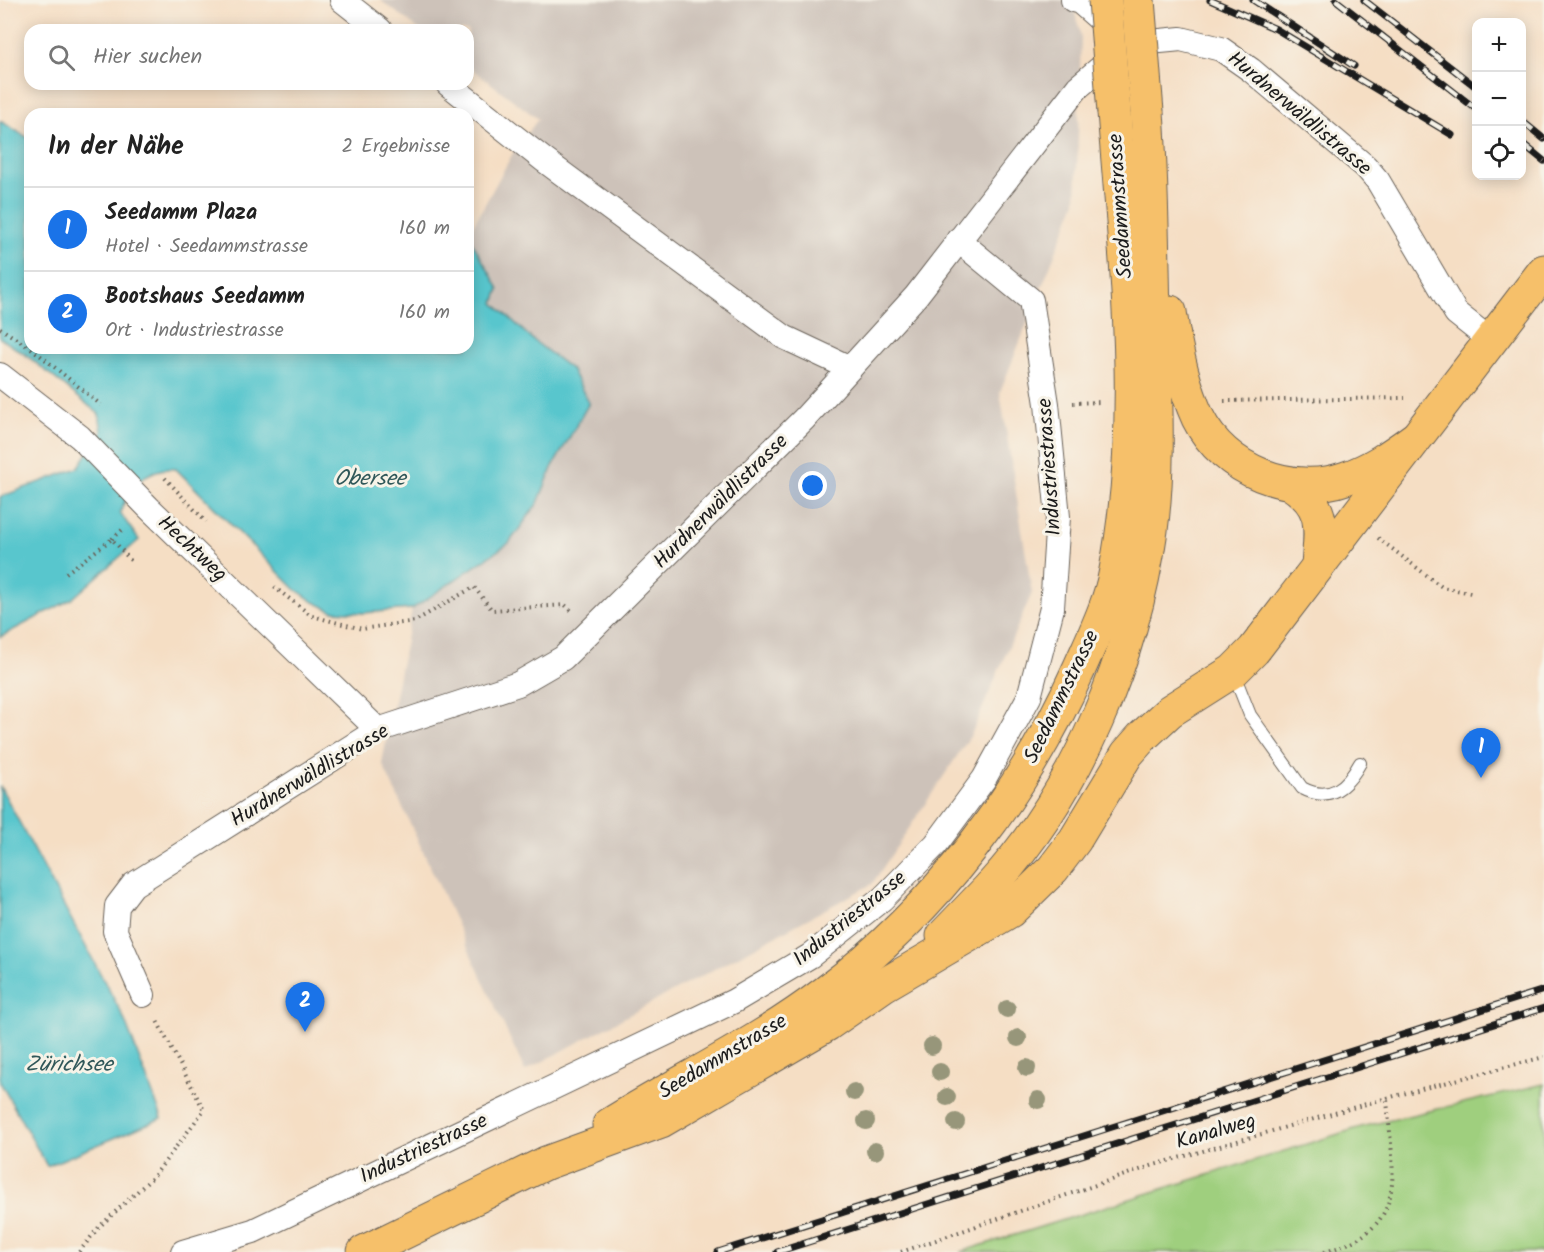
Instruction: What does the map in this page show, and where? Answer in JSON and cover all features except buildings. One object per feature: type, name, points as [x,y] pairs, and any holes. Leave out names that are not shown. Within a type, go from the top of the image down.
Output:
[{"type":"main road","name":"Seedammstrasse","points":[[364,1252],[546,1163],[656,1096],[765,1035],[826,992],[876,952],[922,905],[969,851],[1044,741],[1104,608],[1116,573],[1128,484],[1132,376],[1130,331],[1105,0]]},
{"type":"main road","points":[[884,985],[924,954],[992,886],[1013,863],[1049,810],[1093,725],[1122,651],[1143,573],[1151,529],[1156,447],[1152,182],[1138,0]]},
{"type":"main road","points":[[1152,182],[1173,330],[1189,394],[1199,419],[1218,445],[1238,463],[1254,472],[1302,485],[1344,479],[1386,459],[1413,439]]},
{"type":"main road","name":"Seedammstrasse","points":[[546,1163],[661,1120],[828,1024],[884,985],[1010,910],[1035,889],[1075,840],[1127,754],[1142,737],[1170,711],[1233,671],[1254,650],[1413,439],[1544,271]]},
{"type":"main road","points":[[1290,483],[1309,497],[1320,516],[1318,565]]},
{"type":"street","points":[[342,0],[372,24]]},
{"type":"street","points":[[1073,0],[1080,2],[1129,44]]},
{"type":"street","name":"Hurdnerwäldlistrasse","points":[[143,995],[115,931],[117,906],[133,885],[378,730],[518,684],[563,658],[595,629],[804,419],[916,296],[1078,87],[1129,44],[1166,39],[1198,42],[1221,49],[1251,70],[1366,167],[1378,181],[1456,313],[1490,340]]},
{"type":"street","points":[[456,90],[544,160],[784,337],[850,368]]},
{"type":"street","name":"Industriestrasse","points":[[183,1252],[254,1231],[734,1001],[810,956],[882,899],[936,844],[984,778],[1029,697],[1052,608],[1058,517],[1047,404],[1030,300],[958,240]]},
{"type":"street","name":"Hechtweg","points":[[0,375],[81,437],[148,507],[378,730]]},
{"type":"lane","points":[[1233,671],[1250,715],[1302,788],[1312,794],[1330,795],[1349,782],[1360,763]]},
{"type":"path","points":[[0,328],[24,344]]},
{"type":"path","points":[[37,354],[101,405]]},
{"type":"path","points":[[1220,401],[1407,398]]},
{"type":"path","points":[[165,477],[209,525]]},
{"type":"path","points":[[66,573],[123,529]]},
{"type":"path","points":[[1378,538],[1442,587],[1471,593]]},
{"type":"path","points":[[112,539],[132,562]]},
{"type":"path","points":[[266,582],[312,616],[362,629],[415,621],[474,587],[492,610],[565,605],[595,629]]},
{"type":"path","points":[[79,1252],[99,1227],[154,1176],[204,1110],[143,995]]},
{"type":"path","name":"Kanalweg","points":[[901,1252],[1154,1165],[1387,1098],[1544,1057]]},
{"type":"path","points":[[1324,1252],[1365,1237],[1379,1221],[1389,1201],[1394,1179],[1387,1098]]},
{"type":"shaded area","points":[[380,0],[1072,0],[1081,37],[1076,201],[1000,392],[1032,593],[971,735],[872,884],[525,1071],[382,763],[412,609],[509,543],[538,503],[552,468],[571,369],[533,340],[493,303],[499,289],[474,245],[474,224],[513,153],[538,119],[474,71],[474,24],[412,24]]},
{"type":"green space","points":[[1544,1084],[1544,1252],[960,1252],[1361,1127]]},
{"type":"water","name":"Obersee","points":[[0,121],[24,135],[24,354],[0,338]]},
{"type":"water","name":"Obersee","points":[[474,245],[499,289],[494,303],[533,340],[571,369],[589,403],[552,468],[538,503],[509,543],[412,609],[363,613],[333,611],[314,602],[295,589],[176,469],[166,469],[156,471],[140,480],[128,495],[120,513],[139,540],[72,599],[0,637],[0,497],[78,468],[102,432],[99,414],[24,354],[474,354]]},
{"type":"water","name":"Zürichsee","points":[[0,786],[123,1016],[162,1118],[47,1166],[0,1082]]},
{"type":"railway","points":[[1210,0],[1276,29],[1452,135]]},
{"type":"railway","points":[[1253,0],[1354,66]]},
{"type":"railway","points":[[1336,0],[1472,106]]},
{"type":"railway","points":[[1364,0],[1472,84]]},
{"type":"railway","points":[[1526,124],[1544,139]]},
{"type":"railway","points":[[1526,146],[1544,161]]},
{"type":"railway","points":[[718,1252],[1544,990]]},
{"type":"railway","points":[[777,1252],[1544,1008]]},
{"type":"place","name":"Seedamm Plaza","points":[[1481,778]]},
{"type":"place","name":"Bootshaus Seedamm","points":[[305,1032]]}]
